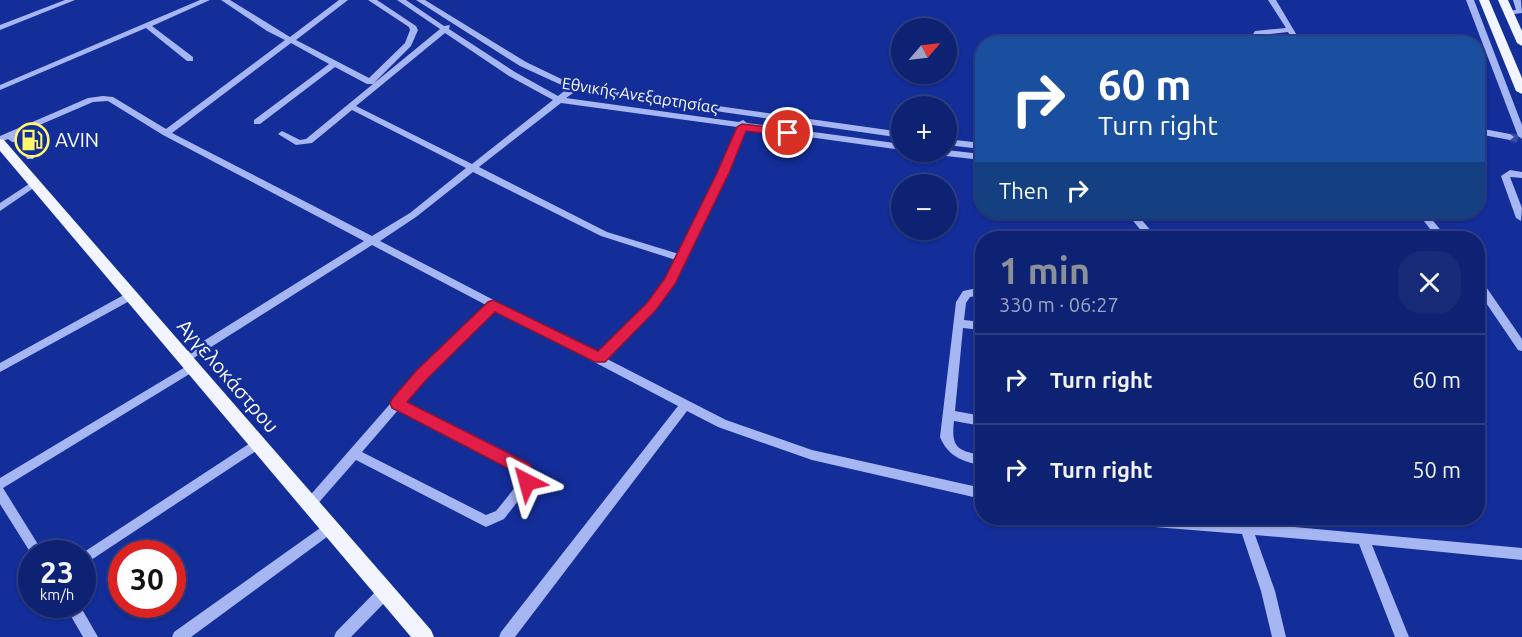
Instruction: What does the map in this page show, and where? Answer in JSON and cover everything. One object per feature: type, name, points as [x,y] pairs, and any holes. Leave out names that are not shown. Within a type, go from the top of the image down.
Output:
[{"type":"main road","points":[[1484,0],[1522,91]]},
{"type":"main road","points":[[1503,0],[1522,43]]},
{"type":"main road","name":"Αγγελοκάστρου","points":[[3,142],[130,295],[424,637]]},
{"type":"street","points":[[0,28],[71,0]]},
{"type":"street","points":[[0,88],[206,0]]},
{"type":"street","points":[[225,0],[289,40],[370,82],[412,38],[414,30],[372,0]]},
{"type":"street","points":[[166,133],[344,0]]},
{"type":"street","name":"Εθνικής Ανεξαρτησίας","points":[[400,0],[512,74],[559,100],[742,127],[891,146]]},
{"type":"street","name":"Εθνικής Ανεξαρτησίας","points":[[420,0],[523,64],[574,88],[891,134]]},
{"type":"street","points":[[1272,0],[1293,36]]},
{"type":"street","points":[[1470,0],[1484,36]]},
{"type":"street","points":[[1509,14],[1520,11],[1517,0]]},
{"type":"street","points":[[282,134],[299,143],[306,142],[454,22]]},
{"type":"street","points":[[147,26],[190,59]]},
{"type":"street","points":[[1256,36],[1258,33],[1289,30]]},
{"type":"street","points":[[1485,39],[1522,136]]},
{"type":"street","points":[[257,122],[335,63]]},
{"type":"street","points":[[0,484],[413,215],[574,88]]},
{"type":"street","points":[[3,142],[91,100],[103,98],[113,101],[166,133],[732,428],[803,452],[975,492]]},
{"type":"street","points":[[350,106],[604,234],[681,258]]},
{"type":"street","points":[[600,358],[660,296],[723,173],[746,114]]},
{"type":"street","points":[[1485,132],[1510,137]]},
{"type":"street","points":[[3,142],[27,138],[36,148],[30,156]]},
{"type":"street","points":[[957,143],[975,145]]},
{"type":"street","points":[[957,154],[975,156]]},
{"type":"street","points":[[1521,218],[1505,176],[1510,173],[1522,175]]},
{"type":"street","points":[[0,208],[35,183]]},
{"type":"street","points":[[1136,219],[1146,231]]},
{"type":"street","points":[[1427,219],[1436,231]]},
{"type":"street","points":[[975,292],[963,298],[946,437],[953,449],[965,457],[975,459]]},
{"type":"street","points":[[1485,294],[1522,347]]},
{"type":"street","points":[[0,368],[130,295]]},
{"type":"street","points":[[310,504],[422,375],[493,305]]},
{"type":"street","points":[[959,323],[975,325]]},
{"type":"street","points":[[354,453],[486,521],[500,515],[527,482],[525,469],[397,403]]},
{"type":"street","points":[[507,637],[686,404]]},
{"type":"street","points":[[948,415],[975,420]]},
{"type":"street","points":[[96,551],[258,443]]},
{"type":"street","points":[[0,494],[29,540]]},
{"type":"street","points":[[1246,525],[1268,591],[1279,637]]},
{"type":"street","points":[[1261,525],[1522,554]]},
{"type":"street","points":[[180,637],[330,527]]},
{"type":"street","points":[[1363,538],[1402,637]]},
{"type":"street","points":[[341,637],[386,592]]},
{"type":"street","points":[[79,618],[91,637]]},
{"type":"tunnel","points":[[1510,137],[1522,140]]},
{"type":"place","name":"AVIN","points":[[32,140]]},
{"type":"route","points":[[527,482],[525,469],[397,403],[493,305],[600,358],[625,335],[660,296],[671,280],[723,173],[742,127],[788,133]]}]
